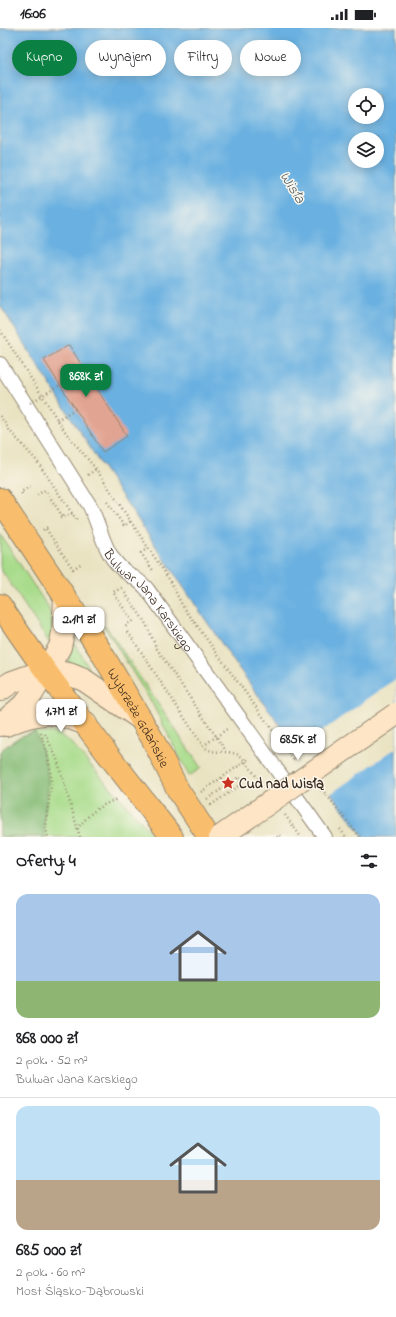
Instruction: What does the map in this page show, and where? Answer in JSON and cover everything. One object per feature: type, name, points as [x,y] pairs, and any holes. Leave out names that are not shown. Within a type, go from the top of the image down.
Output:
[{"type":"main road","name":"Wybrzeże Gdańskie","points":[[0,499],[102,654],[141,719],[178,790],[209,837]]},
{"type":"main road","points":[[0,726],[27,702],[60,647],[63,633],[65,598]]},
{"type":"main road","points":[[0,605],[86,724],[172,837]]},
{"type":"main road","points":[[0,690],[12,682],[46,670],[69,674],[84,680],[141,719]]},
{"type":"main road","points":[[0,726],[30,717],[48,714],[63,716],[86,724]]},
{"type":"main road","points":[[220,837],[396,714]]},
{"type":"street","name":"Bulwar Jana Karskiego","points":[[0,364],[90,506],[96,517],[103,540],[110,553],[119,566],[141,581],[325,837]]},
{"type":"path","points":[[0,330],[57,420],[96,469],[131,521],[171,582],[182,605],[297,763]]},
{"type":"path","points":[[30,403],[60,385]]},
{"type":"path","points":[[57,420],[75,409]]},
{"type":"path","points":[[21,492],[30,486]]},
{"type":"path","points":[[37,495],[44,490],[62,518],[72,514]]},
{"type":"path","points":[[111,508],[124,526],[131,521]]},
{"type":"path","points":[[43,530],[49,526]]},
{"type":"path","points":[[51,536],[73,569],[82,563]]},
{"type":"path","points":[[148,548],[141,553],[154,571]]},
{"type":"path","points":[[118,600],[132,621],[125,627]]},
{"type":"path","points":[[128,632],[203,746],[210,751],[226,751]]},
{"type":"path","points":[[203,746],[240,720]]},
{"type":"path","points":[[38,726],[50,763],[51,786],[46,820],[48,837]]},
{"type":"path","points":[[44,731],[57,759],[80,837]]},
{"type":"path","points":[[205,789],[262,750]]},
{"type":"path","points":[[210,797],[239,777],[243,783],[213,803]]},
{"type":"path","points":[[319,789],[325,793],[360,837]]},
{"type":"path","points":[[77,829],[88,816],[101,806],[117,799]]},
{"type":"path","points":[[336,824],[346,837]]},
{"type":"path","points":[[277,837],[280,835],[282,837]]},
{"type":"green space","points":[[0,534],[48,607],[52,626],[51,645],[0,568]]},
{"type":"green space","points":[[105,625],[201,768],[189,776],[152,703],[104,626]]},
{"type":"green space","points":[[73,643],[89,669],[88,671],[68,663],[71,644]]},
{"type":"green space","points":[[39,730],[40,732],[56,733],[69,741],[155,837],[0,837],[0,751],[13,741],[33,731]]},
{"type":"green space","points":[[35,731],[44,757],[48,778],[44,824],[45,837],[0,837],[0,751],[19,737]]},
{"type":"water","name":"Wisła","points":[[0,28],[396,28],[396,837],[364,837],[294,745],[230,656],[99,462],[0,305]]},
{"type":"pier","points":[[396,679],[396,748],[329,795],[295,750]]},
{"type":"building","points":[[69,345],[127,436],[103,452],[44,360]]},
{"type":"tram line","points":[[212,837],[396,708]]},
{"type":"tram line","points":[[228,837],[396,719]]},
{"type":"place","name":"Cud nad Wisłą","points":[[228,783]]}]
